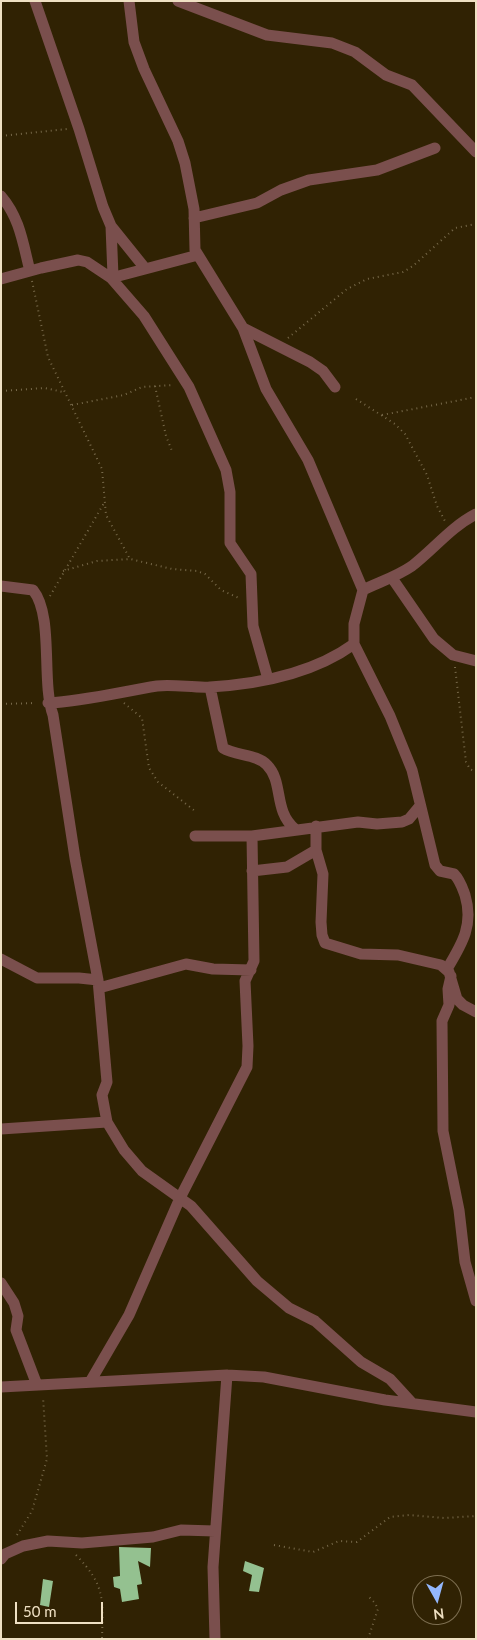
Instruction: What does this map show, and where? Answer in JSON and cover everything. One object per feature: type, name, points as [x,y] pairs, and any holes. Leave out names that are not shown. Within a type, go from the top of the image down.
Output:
[{"type":"street","points":[[35,1],[79,129],[103,207],[111,226],[144,268]]},
{"type":"street","points":[[129,1],[134,42],[144,69],[178,141],[194,218],[194,242],[198,255],[243,328],[266,389],[308,460],[362,590],[362,598],[354,624],[354,644],[390,716],[412,770],[419,807],[436,867],[456,876],[462,885],[469,909],[469,920],[461,946],[449,973],[448,988],[450,999],[442,1021],[443,1130],[459,1210],[465,1262],[476,1301]]},
{"type":"street","points":[[178,1],[267,36],[332,43],[355,52],[386,75],[412,85],[476,152]]},
{"type":"street","points":[[194,218],[257,204],[282,190],[309,180],[377,170],[435,148]]},
{"type":"street","points":[[1,196],[13,210],[18,221],[30,271]]},
{"type":"street","points":[[111,226],[112,277]]},
{"type":"street","points":[[112,277],[198,255]]},
{"type":"street","points":[[1,280],[78,260],[87,262],[112,277],[144,316],[189,387],[226,470],[230,492],[230,543],[252,574],[253,626],[268,679]]},
{"type":"street","points":[[243,328],[323,371],[335,387]]},
{"type":"street","points":[[362,590],[392,578],[438,545],[450,531],[476,514]]},
{"type":"street","points":[[392,578],[434,639],[454,655],[476,661]]},
{"type":"street","points":[[1,586],[33,590],[38,598],[45,628],[48,703],[53,715],[75,858],[98,984],[106,1082],[102,1103],[107,1122],[124,1150],[142,1171],[191,1206],[257,1281],[289,1308],[314,1321],[361,1362],[390,1379],[412,1403]]},
{"type":"street","points":[[48,703],[72,702],[159,686],[210,687],[268,679],[336,657],[354,644]]},
{"type":"street","points":[[210,687],[223,748],[262,760],[268,766],[272,773],[282,814],[286,822],[295,829]]},
{"type":"street","points":[[195,836],[252,836],[316,826],[358,822],[377,824],[402,822],[408,819],[419,807]]},
{"type":"street","points":[[316,826],[316,850],[323,874],[321,922],[322,936],[325,943],[361,954],[398,955],[432,962],[449,973],[457,999],[476,1012]]},
{"type":"street","points":[[90,1382],[129,1315],[180,1198],[247,1067],[245,980],[254,961],[255,918],[252,836]]},
{"type":"street","points":[[252,871],[287,867],[316,850]]},
{"type":"street","points":[[1,959],[37,978],[79,978],[98,984],[186,964],[213,969],[251,970]]},
{"type":"street","points":[[1,1130],[107,1122]]},
{"type":"street","points":[[1,1282],[14,1303],[18,1316],[16,1330],[18,1338],[40,1385]]},
{"type":"street","points":[[215,1639],[213,1567],[227,1375]]},
{"type":"street","points":[[1,1387],[227,1375],[264,1377],[412,1403],[476,1412]]},
{"type":"street","points":[[3,1556],[23,1546],[48,1541],[82,1543],[153,1537],[181,1530],[215,1531]]},
{"type":"path","points":[[1,136],[47,130],[79,129]]},
{"type":"path","points":[[276,347],[347,289],[367,279],[403,272],[413,266],[455,228],[476,224]]},
{"type":"path","points":[[30,271],[48,357],[102,469],[104,503],[110,522],[119,534],[130,559]]},
{"type":"path","points":[[155,386],[166,436],[172,451]]},
{"type":"path","points":[[72,405],[124,395],[142,387],[189,387]]},
{"type":"path","points":[[1,391],[45,388],[64,392]]},
{"type":"path","points":[[382,415],[476,397]]},
{"type":"path","points":[[356,400],[382,415],[405,434],[428,475],[437,506],[450,531]]},
{"type":"path","points":[[49,599],[63,571],[104,503]]},
{"type":"path","points":[[63,571],[96,561],[130,559],[172,570],[197,571],[205,574],[221,590],[252,604]]},
{"type":"path","points":[[454,655],[466,762],[470,769],[476,772]]},
{"type":"path","points":[[112,695],[138,712],[142,718],[149,768],[158,782],[195,811]]},
{"type":"path","points":[[1,704],[48,703]]},
{"type":"path","points":[[3,1556],[32,1512],[47,1459],[40,1385]]},
{"type":"path","points":[[274,1545],[313,1552],[339,1541],[357,1542],[390,1518],[409,1515],[444,1518],[476,1516]]},
{"type":"path","points":[[76,1555],[93,1573],[98,1584],[103,1606],[102,1639]]},
{"type":"path","points":[[368,1597],[375,1602],[378,1612],[368,1639]]},
{"type":"building","points":[[119,1547],[151,1548],[150,1567],[138,1561],[142,1584],[137,1585],[139,1599],[122,1602],[120,1589],[114,1587],[113,1577],[120,1576]]},
{"type":"building","points":[[245,1561],[264,1568],[259,1592],[249,1591],[252,1575],[243,1571]]},
{"type":"building","points":[[43,1579],[53,1581],[49,1607],[40,1605]]}]
